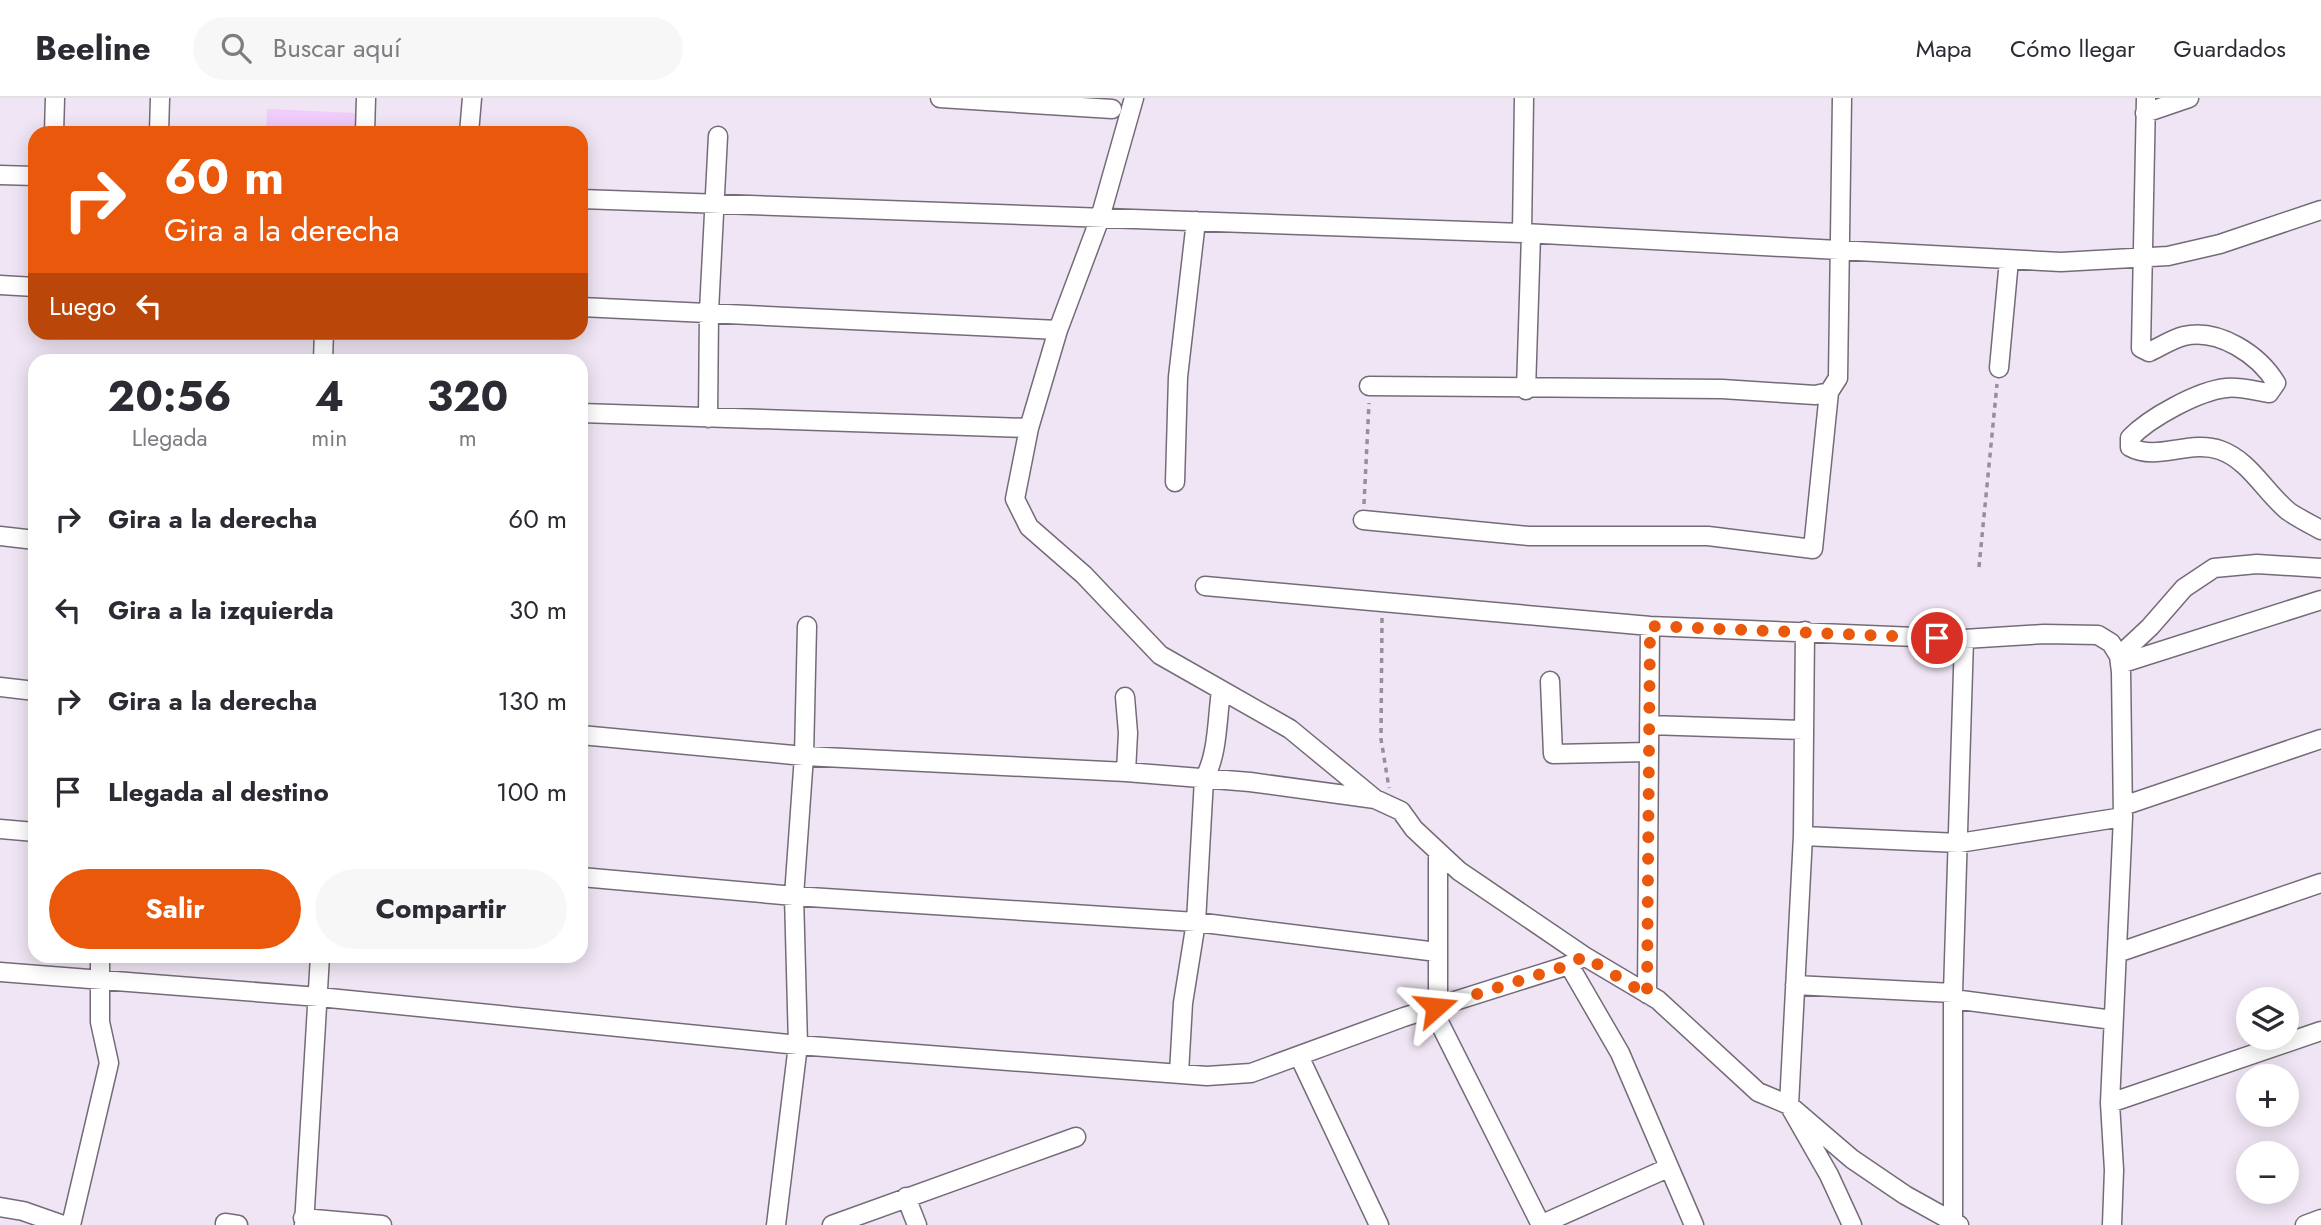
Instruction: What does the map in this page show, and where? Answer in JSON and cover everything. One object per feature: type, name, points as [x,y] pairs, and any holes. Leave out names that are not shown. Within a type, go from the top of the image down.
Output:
[{"type":"street","points":[[54,126],[55,98]]},
{"type":"street","points":[[159,126],[160,98]]},
{"type":"street","points":[[365,126],[366,98]]},
{"type":"street","points":[[470,126],[472,98]]},
{"type":"street","points":[[940,98],[1109,104],[1120,139]]},
{"type":"street","points":[[1134,98],[1120,139],[1100,218],[1058,330],[1029,428],[1015,499],[1029,527],[1084,575],[1160,655],[1290,729],[1375,799],[1401,811],[1438,853],[1459,871],[1576,960],[1658,1000],[1758,1092],[1789,1105],[1852,1159],[1905,1195],[1956,1224]]},
{"type":"street","points":[[1524,98],[1526,390]]},
{"type":"street","points":[[1363,520],[1529,536],[1708,536],[1813,548],[1829,393],[1838,379],[1837,250],[1842,98]]},
{"type":"street","points":[[2189,98],[2146,105],[2141,348],[2149,352],[2183,336],[2214,337],[2246,351],[2266,367],[2276,383],[2269,393],[2227,388],[2196,397],[2141,426],[2130,438],[2130,447],[2142,454],[2188,447],[2218,449],[2241,463],[2289,511],[2321,530]]},
{"type":"street","points":[[708,418],[709,311],[718,136]]},
{"type":"street","points":[[0,175],[28,176]]},
{"type":"street","points":[[588,199],[1527,234],[2061,262],[2168,256],[2220,244],[2321,210]]},
{"type":"street","points":[[1175,482],[1178,377],[1196,221]]},
{"type":"street","points":[[1998,368],[2009,260]]},
{"type":"street","points":[[0,285],[28,287]]},
{"type":"street","points":[[588,307],[1058,330]]},
{"type":"street","points":[[1369,386],[1829,393]]},
{"type":"street","points":[[588,413],[1029,428]]},
{"type":"street","points":[[0,536],[28,539]]},
{"type":"street","points":[[2117,654],[2150,627],[2184,589],[2214,568],[2257,564],[2321,568]]},
{"type":"street","points":[[1205,586],[1650,626],[1964,639],[2044,634],[2098,635],[2117,654],[2123,812],[2110,1103],[2114,1170],[2112,1225]]},
{"type":"street","points":[[2117,654],[2321,600]]},
{"type":"street","points":[[776,1225],[798,1045],[794,896],[804,756],[807,626]]},
{"type":"street","points":[[1647,995],[1650,626]]},
{"type":"street","points":[[1805,631],[1802,836],[1789,1105],[1829,1175],[1852,1225]]},
{"type":"street","points":[[1956,1224],[1953,996],[1964,639]]},
{"type":"street","points":[[1550,681],[1553,754],[1648,752]]},
{"type":"street","points":[[0,687],[28,690]]},
{"type":"street","points":[[1180,1073],[1183,1003],[1196,922],[1205,779],[1213,763],[1221,691]]},
{"type":"street","points":[[1125,697],[1128,733],[1126,772]]},
{"type":"street","points":[[1649,725],[1804,730]]},
{"type":"street","points":[[588,736],[804,756],[1126,772],[1375,799]]},
{"type":"street","points":[[1802,836],[1959,843],[2123,812],[2321,739]]},
{"type":"street","points":[[0,829],[28,831]]},
{"type":"street","points":[[1438,853],[1438,1020],[1540,1225],[1668,1168]]},
{"type":"street","points":[[588,878],[794,896],[1196,922],[1437,952]]},
{"type":"street","points":[[2117,953],[2321,883]]},
{"type":"street","points":[[0,972],[319,997],[798,1045],[1180,1073],[1251,1073],[1576,960]]},
{"type":"street","points":[[1576,960],[1620,1053],[1694,1225]]},
{"type":"street","points":[[71,1225],[109,1063],[100,1022],[100,963]]},
{"type":"street","points":[[320,963],[304,1222],[382,1225]]},
{"type":"street","points":[[1795,985],[1953,996],[2113,1020]]},
{"type":"street","points":[[2110,1103],[2321,1031]]},
{"type":"street","points":[[1299,1056],[1379,1225]]},
{"type":"street","points":[[832,1225],[1076,1137]]},
{"type":"street","points":[[906,1197],[917,1225]]},
{"type":"street","points":[[0,1207],[23,1211],[63,1225]]},
{"type":"street","points":[[2305,1225],[2321,1219]]},
{"type":"path","points":[[1979,567],[1998,368]]},
{"type":"path","points":[[1363,520],[1369,386]]},
{"type":"path","points":[[1383,603],[1381,739],[1389,789],[1401,811]]},
{"type":"shaded area","points":[[267,109],[356,113],[355,126],[266,126]]},
{"type":"route","points":[[1436,1007],[1569,965],[1584,956],[1647,995],[1650,626],[1937,638]]}]
